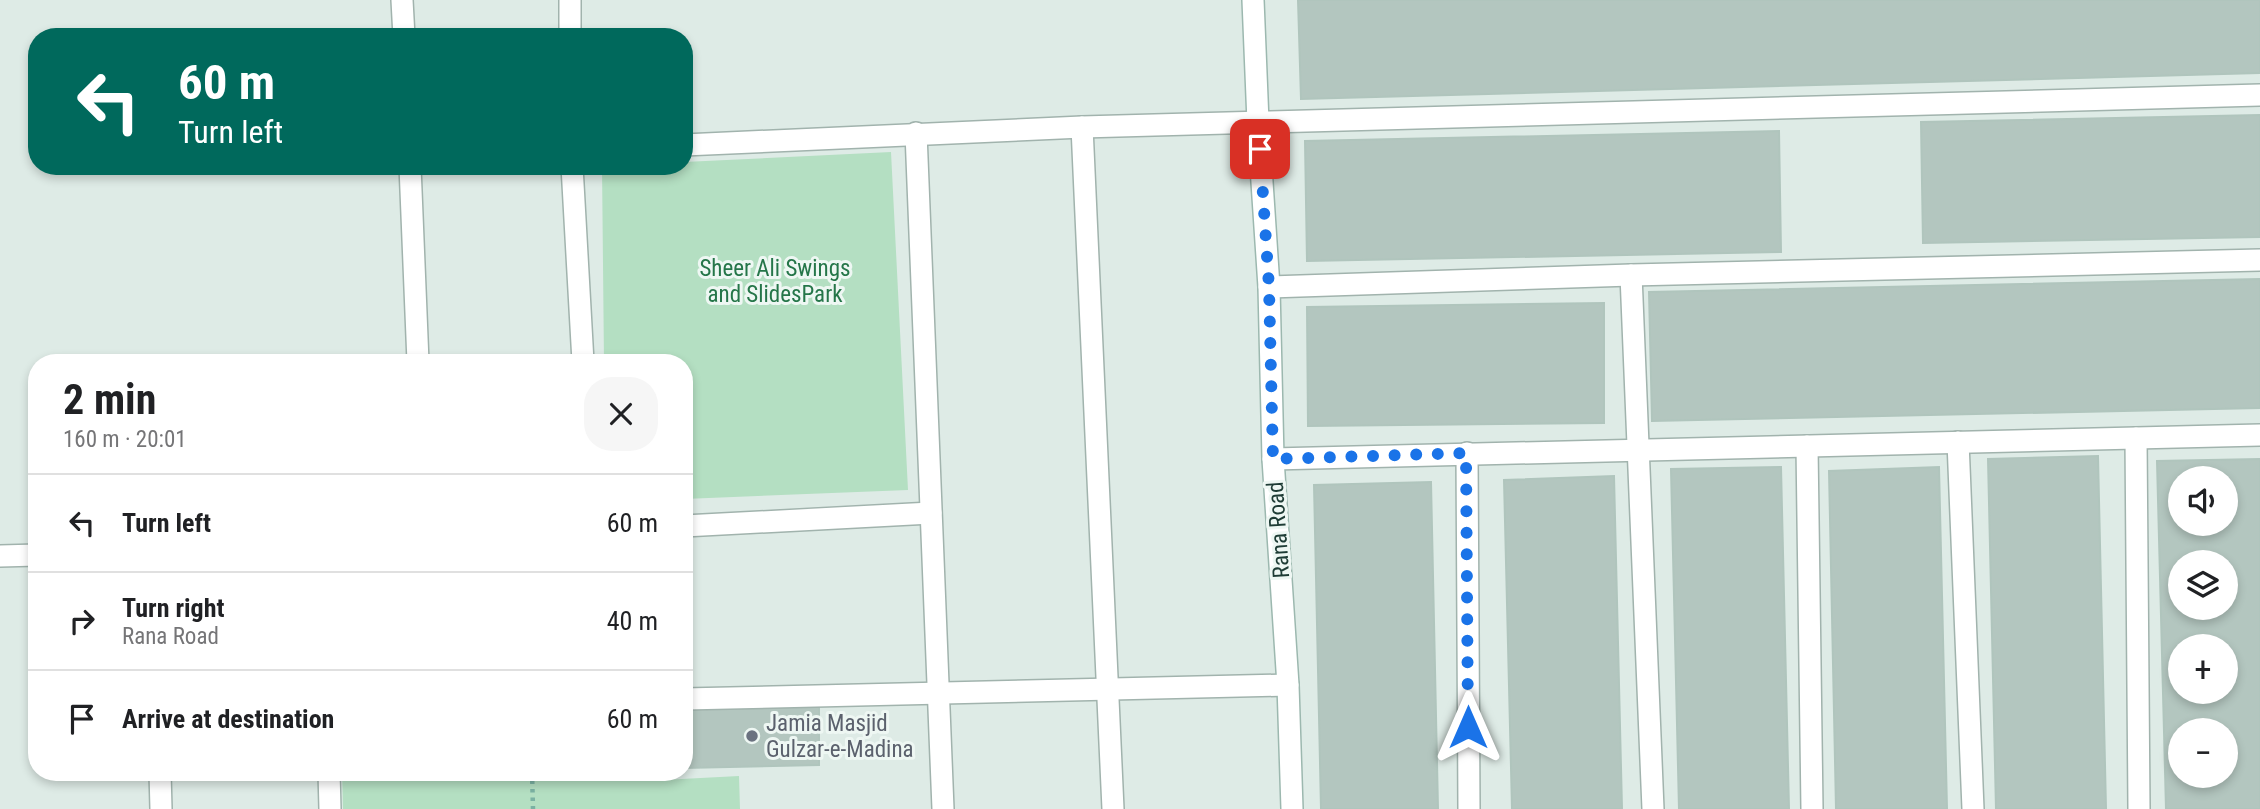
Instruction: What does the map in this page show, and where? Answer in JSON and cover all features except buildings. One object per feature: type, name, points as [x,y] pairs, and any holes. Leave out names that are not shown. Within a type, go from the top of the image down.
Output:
[{"type":"street","points":[[402,0],[404,28]]},
{"type":"street","points":[[570,0],[570,28]]},
{"type":"street","name":"Rana Road","points":[[1253,0],[1269,287],[1273,459],[1288,685],[1292,809]]},
{"type":"street","points":[[693,145],[1082,127],[2260,95]]},
{"type":"street","points":[[1082,127],[1113,809]]},
{"type":"street","points":[[916,133],[943,809]]},
{"type":"street","points":[[410,175],[418,354]]},
{"type":"street","points":[[573,175],[583,354]]},
{"type":"street","points":[[1269,287],[1631,275],[2260,260]]},
{"type":"street","points":[[1631,275],[1653,809]]},
{"type":"street","points":[[1273,459],[2260,435]]},
{"type":"street","points":[[2136,438],[2139,809]]},
{"type":"street","points":[[1958,442],[1973,809]]},
{"type":"street","points":[[1807,446],[1812,809]]},
{"type":"street","points":[[1466,453],[1469,809]]},
{"type":"street","points":[[693,526],[931,513]]},
{"type":"street","points":[[0,556],[28,555]]},
{"type":"street","points":[[693,699],[1288,685]]},
{"type":"street","points":[[160,781],[161,809]]},
{"type":"street","points":[[329,781],[330,809]]},
{"type":"path","points":[[532,781],[533,809]]},
{"type":"green space","name":"Sheer Ali Swings and SlidesPark","points":[[891,152],[908,490],[693,499],[693,354],[604,354],[602,175],[693,175],[693,162]]},
{"type":"green space","points":[[739,776],[740,809],[343,809],[342,781],[693,781],[693,778]]},
{"type":"place","name":"Jamia Masjid Gulzar-e-Madina","points":[[752,736]]},
{"type":"route","points":[[1260,149],[1269,287],[1273,459],[1466,453],[1468,727]]}]
